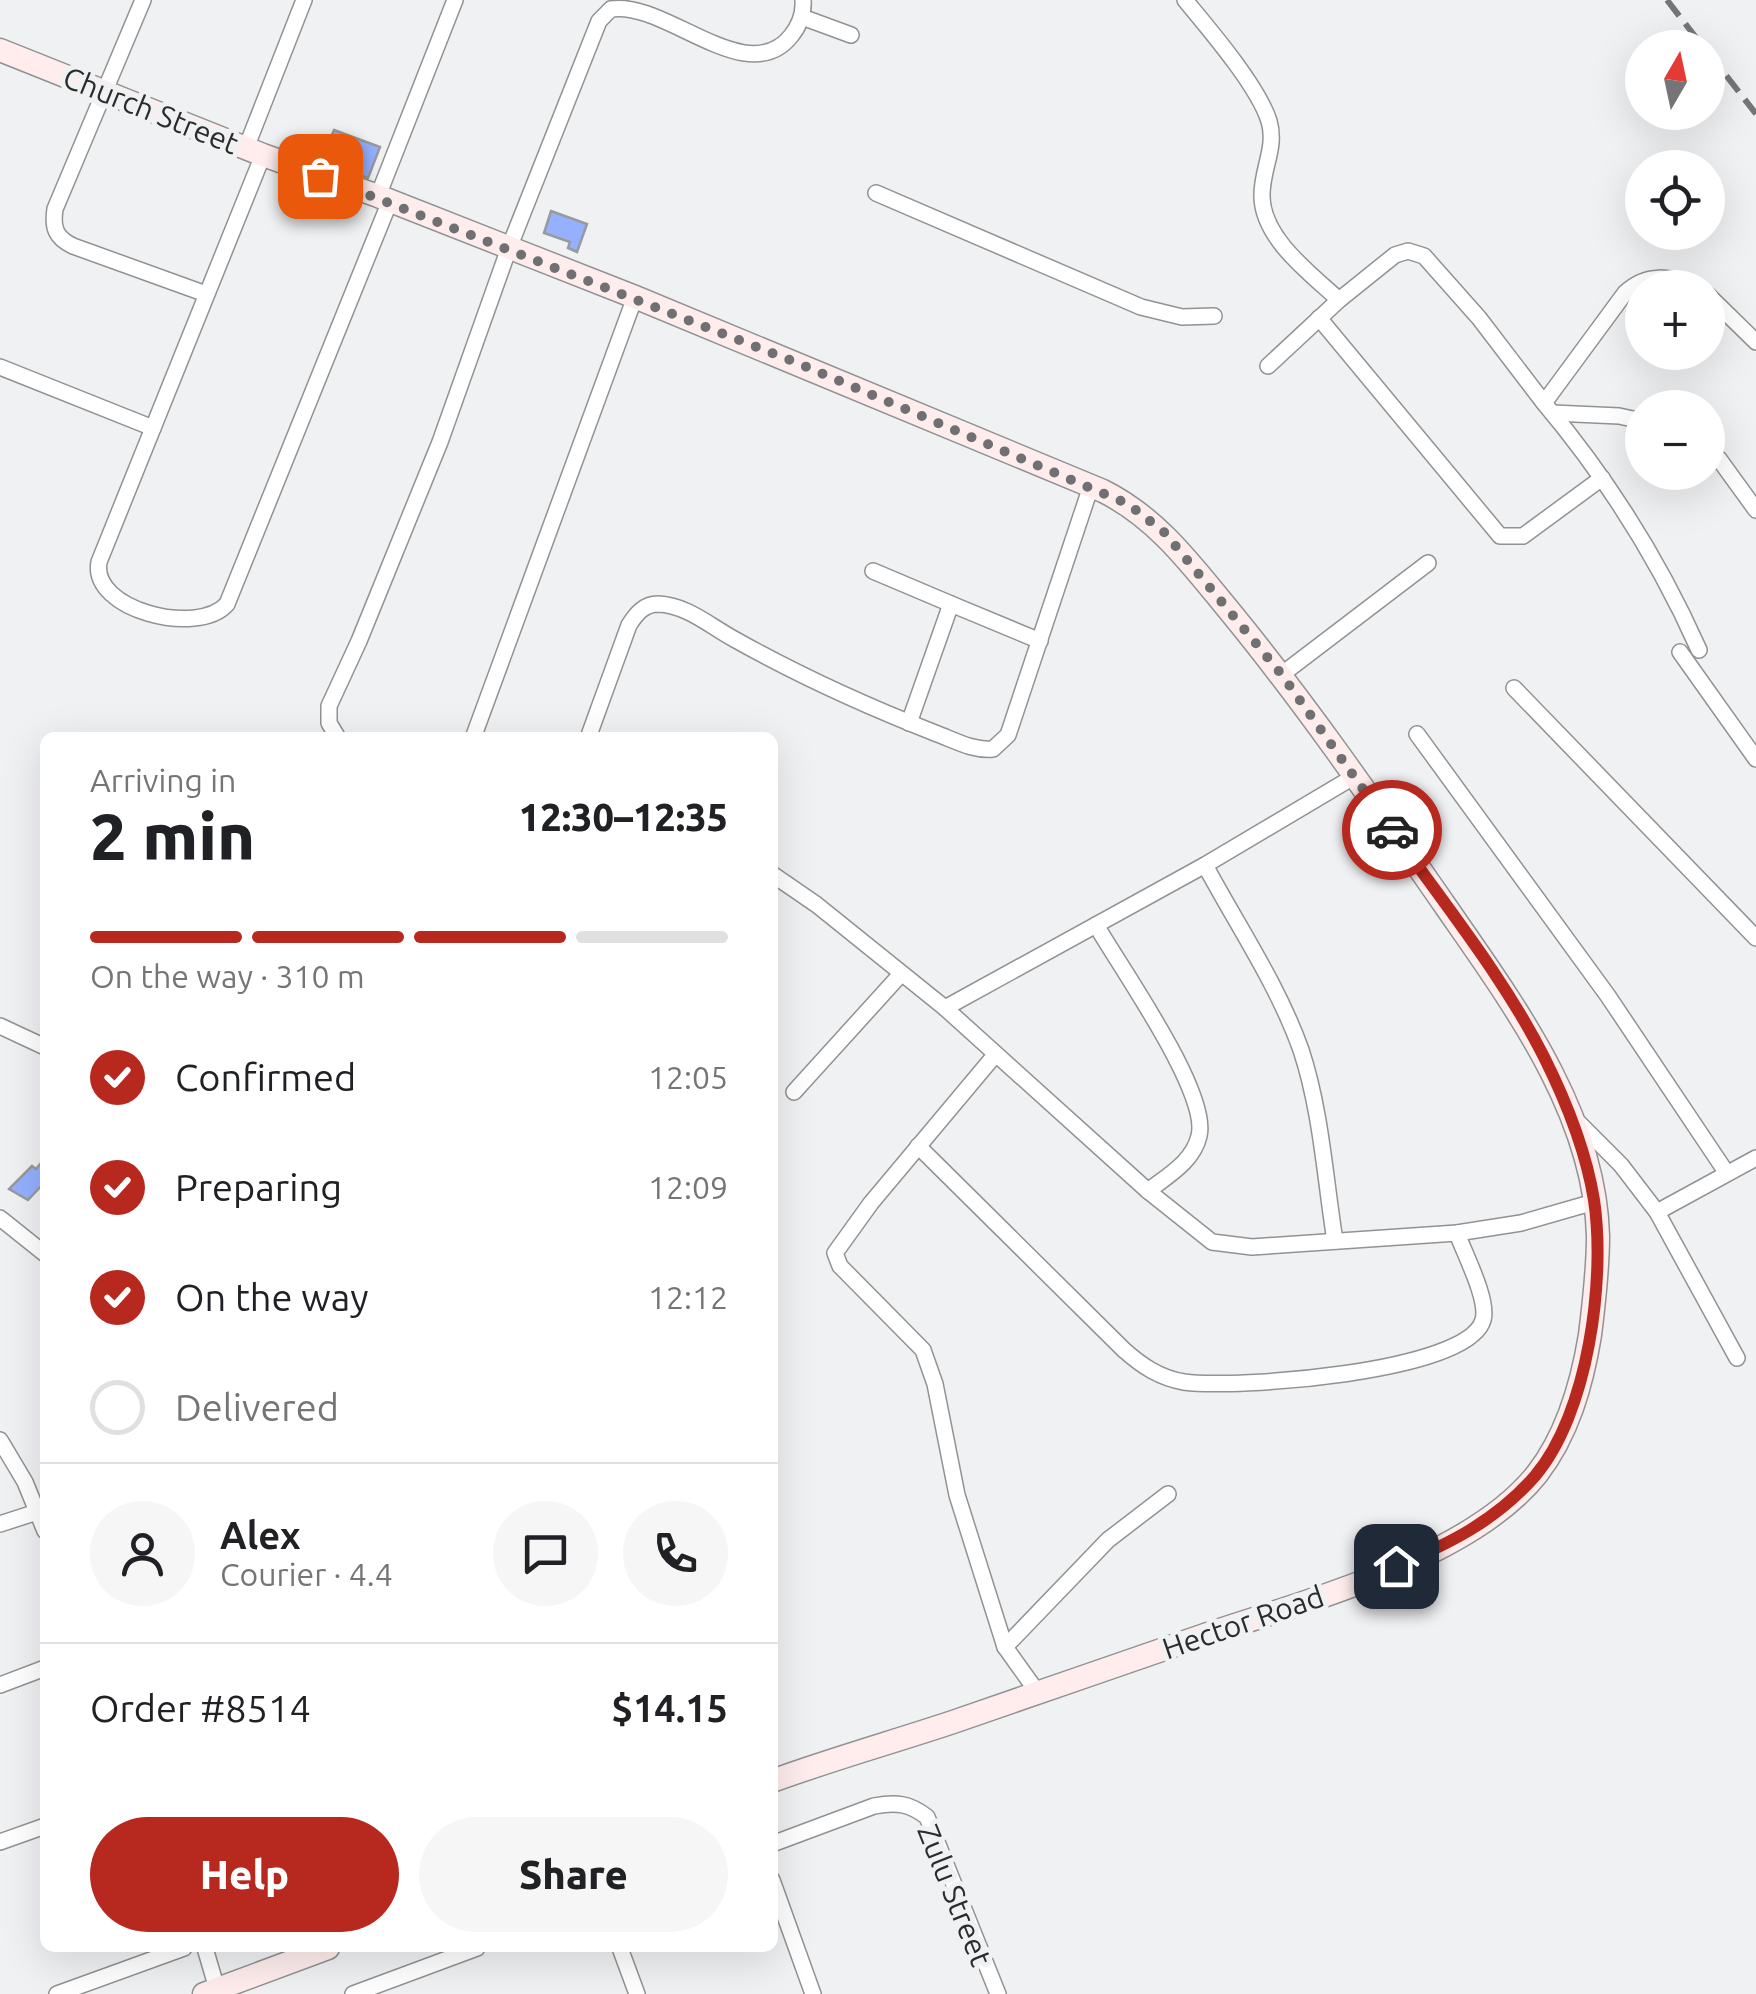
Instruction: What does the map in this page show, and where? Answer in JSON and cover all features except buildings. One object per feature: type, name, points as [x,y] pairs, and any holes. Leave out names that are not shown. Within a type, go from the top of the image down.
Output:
[{"type":"street","points":[[143,0],[55,209],[55,231],[74,246],[206,294]]},
{"type":"street","points":[[304,0],[206,294],[99,562],[99,580],[117,599],[160,616],[207,618],[222,610],[231,597],[384,198],[455,0]]},
{"type":"street","points":[[1186,0],[1228,54],[1268,117],[1272,138],[1262,196],[1276,234],[1339,300]]},
{"type":"street","points":[[334,732],[329,723],[328,706],[359,641],[440,442],[509,248],[594,31],[611,8],[638,6],[739,50],[758,52],[779,47],[794,32],[803,8],[850,35]]},
{"type":"street","name":"Church Street","points":[[0,50],[636,297],[1128,504],[1164,532],[1282,675],[1521,1017],[1568,1111],[1594,1202]]},
{"type":"street","points":[[876,192],[1140,307],[1182,317],[1214,316]]},
{"type":"street","points":[[1268,366],[1395,255],[1416,252],[1424,256],[1479,318],[1602,478],[1660,568],[1700,650]]},
{"type":"street","points":[[1549,408],[1625,294]]},
{"type":"street","points":[[475,732],[636,297]]},
{"type":"street","points":[[1725,312],[1756,342]]},
{"type":"street","points":[[1319,318],[1500,536],[1522,536],[1602,478]]},
{"type":"street","points":[[0,367],[153,428]]},
{"type":"street","points":[[1549,408],[1625,417]]},
{"type":"street","points":[[1725,468],[1756,510]]},
{"type":"street","points":[[590,732],[629,625],[636,613],[658,604],[677,607],[760,653],[909,723],[972,747],[986,750],[1000,745],[1008,735],[1091,486]]},
{"type":"street","points":[[1282,675],[1428,563]]},
{"type":"street","points":[[873,570],[1040,641]]},
{"type":"street","points":[[909,723],[951,604]]},
{"type":"street","points":[[1680,652],[1756,759]]},
{"type":"street","points":[[1514,688],[1756,938]]},
{"type":"street","points":[[1417,734],[1560,928],[1726,1172]]},
{"type":"street","points":[[945,1008],[1204,865],[1355,776]]},
{"type":"street","points":[[1204,865],[1284,1010],[1300,1047],[1335,1241]]},
{"type":"street","points":[[778,878],[945,1008],[1148,1191],[1198,1232],[1222,1244],[1252,1247],[1456,1233],[1544,1218],[1594,1202]]},
{"type":"street","points":[[1096,925],[1189,1081],[1198,1106],[1200,1127],[1194,1150],[1148,1191]]},
{"type":"street","points":[[794,1092],[901,974]]},
{"type":"street","points":[[0,1026],[40,1046]]},
{"type":"street","points":[[996,1055],[836,1247],[836,1260],[923,1350],[930,1366],[956,1495],[1005,1646],[1038,1692]]},
{"type":"street","points":[[1568,1111],[1621,1166],[1657,1212],[1738,1358]]},
{"type":"street","points":[[918,1146],[1137,1361],[1155,1373],[1185,1382],[1248,1382],[1365,1372],[1402,1365],[1465,1339],[1478,1330],[1484,1310],[1456,1233]]},
{"type":"street","points":[[1657,1212],[1756,1158]]},
{"type":"street","name":"Hector Road","points":[[778,1779],[1383,1572],[1457,1540],[1511,1500],[1537,1474],[1562,1433],[1579,1388],[1594,1294],[1598,1236],[1594,1202]]},
{"type":"street","points":[[0,1218],[40,1250]]},
{"type":"street","points":[[0,1440],[40,1520]]},
{"type":"street","points":[[1005,1646],[1108,1540],[1168,1494]]},
{"type":"street","points":[[0,1524],[37,1512]]},
{"type":"street","points":[[0,1685],[40,1670]]},
{"type":"street","name":"Zulu Street","points":[[778,1842],[874,1806],[905,1804],[927,1817],[998,1994]]},
{"type":"street","points":[[0,1842],[40,1828]]},
{"type":"street","points":[[778,1897],[812,1994]]},
{"type":"street","points":[[57,1994],[173,1952]]},
{"type":"street","points":[[205,1952],[210,1991],[317,1952]]},
{"type":"street","points":[[352,1994],[466,1952]]},
{"type":"street","points":[[621,1952],[636,1994]]},
{"type":"railway","points":[[1667,0],[1690,30]]},
{"type":"railway","points":[[1725,74],[1756,114]]},
{"type":"way so far","points":[[320,176],[636,297],[1128,504],[1164,532],[1282,675],[1392,830]]},
{"type":"route","points":[[1392,830],[1499,982],[1543,1055],[1582,1149],[1598,1236],[1591,1324],[1579,1388],[1562,1433],[1537,1474],[1481,1525],[1457,1540],[1396,1566]]}]
